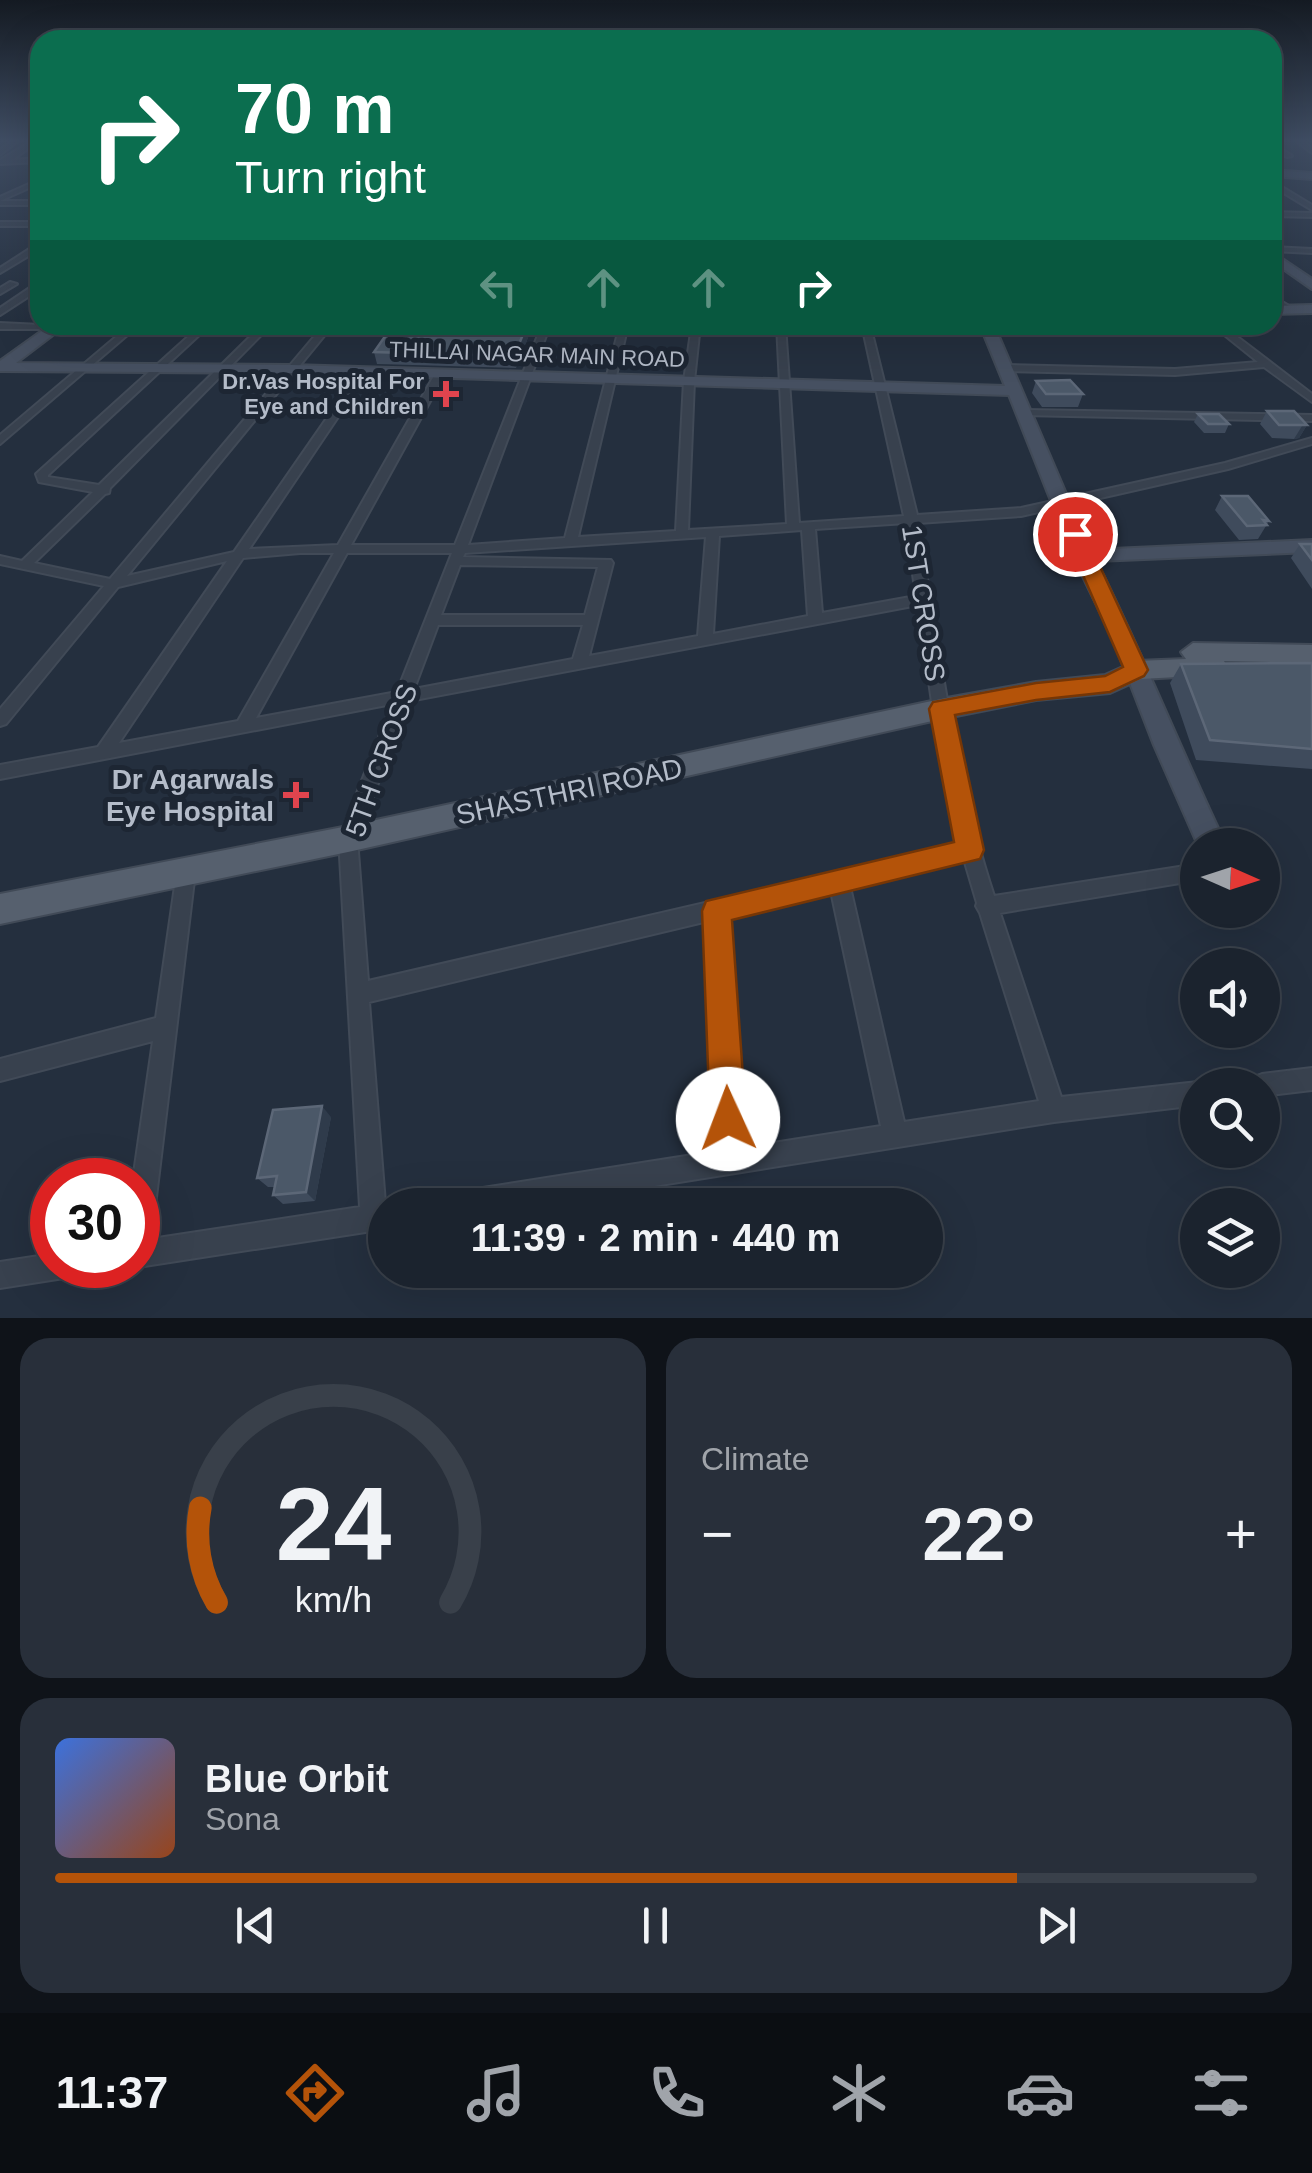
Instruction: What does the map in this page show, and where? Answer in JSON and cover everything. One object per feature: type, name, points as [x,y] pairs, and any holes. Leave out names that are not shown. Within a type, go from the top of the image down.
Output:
[{"type":"main road","points":[[1312,654],[1164,652],[1142,659],[1136,670],[1312,666]]},
{"type":"main road","name":"SHASTHRI ROAD","points":[[0,909],[348,840],[941,709],[1036,691],[1110,684],[1136,670]]},
{"type":"street","points":[[0,223],[30,206]]},
{"type":"street","points":[[1282,214],[1312,212]]},
{"type":"street","points":[[0,223],[30,224]]},
{"type":"street","points":[[0,233],[15,224]]},
{"type":"street","points":[[1282,257],[1312,251]]},
{"type":"street","points":[[0,271],[30,252]]},
{"type":"street","points":[[1282,264],[1312,285]]},
{"type":"street","points":[[0,292],[13,284]]},
{"type":"street","points":[[0,312],[30,292]]},
{"type":"street","points":[[1282,309],[1312,308]]},
{"type":"street","points":[[0,326],[30,326]]},
{"type":"street","points":[[0,368],[46,335]]},
{"type":"street","points":[[0,441],[123,335]]},
{"type":"street","points":[[105,490],[56,484],[43,480],[42,474],[195,335]]},
{"type":"street","points":[[27,563],[105,490],[256,335]]},
{"type":"street","points":[[0,720],[321,335]]},
{"type":"street","name":"5TH CROSS","points":[[376,1188],[348,840],[542,335]]},
{"type":"street","points":[[570,542],[621,335]]},
{"type":"street","points":[[682,534],[695,335]]},
{"type":"street","points":[[781,335],[782,384],[814,620]]},
{"type":"street","name":"1ST CROSS","points":[[869,335],[911,518],[941,709],[970,850],[1054,1110]]},
{"type":"street","points":[[991,335],[1205,828]]},
{"type":"street","points":[[1229,335],[1312,400]]},
{"type":"street","points":[[1004,368],[1176,372],[1265,364]]},
{"type":"street","name":"THILLAI NAGAR MAIN ROAD","points":[[0,368],[292,369],[1013,391]]},
{"type":"street","points":[[104,752],[364,371]]},
{"type":"street","points":[[244,726],[440,374]]},
{"type":"street","points":[[1026,412],[1312,418]]},
{"type":"street","points":[[458,555],[713,530],[1021,512],[1228,466],[1312,440]]},
{"type":"street","points":[[705,641],[713,530]]},
{"type":"street","points":[[1084,556],[1312,546]]},
{"type":"street","points":[[0,560],[112,584],[241,554],[342,549],[606,563],[580,662]]},
{"type":"street","points":[[0,772],[924,599]]},
{"type":"street","points":[[433,620],[592,620]]},
{"type":"street","points":[[358,994],[970,850]]},
{"type":"street","points":[[149,1158],[186,872]]},
{"type":"street","points":[[986,906],[1180,875]]},
{"type":"street","points":[[839,882],[895,1135]]},
{"type":"street","points":[[716,911],[731,1162]]},
{"type":"street","points":[[0,1070],[166,1026]]},
{"type":"street","points":[[1280,1083],[1312,1080]]},
{"type":"street","points":[[565,1188],[1054,1110],[1180,1095]]},
{"type":"street","points":[[160,1251],[368,1220]]},
{"type":"street","points":[[0,1275],[30,1270]]},
{"type":"building","points":[[386,335],[523,335],[514,356],[374,352]]},
{"type":"building","points":[[1070,380],[1083,394],[1046,394],[1036,381]]},
{"type":"building","points":[[1267,411],[1294,411],[1307,425],[1279,425]]},
{"type":"building","points":[[1198,414],[1219,414],[1229,424],[1208,424]]},
{"type":"building","points":[[1222,496],[1248,496],[1269,521],[1263,520],[1267,525],[1247,526]]},
{"type":"building","points":[[1300,544],[1312,544],[1312,560]]},
{"type":"building","points":[[1312,663],[1312,749],[1210,740],[1181,664]]},
{"type":"building","points":[[322,1106],[306,1192],[273,1195],[277,1176],[257,1178],[273,1110]]},
{"type":"place","name":"Dr.Vas Hospital For Eye and Children","points":[[446,394]]},
{"type":"place","name":"Dr Agarwals Eye Hospital","points":[[296,795]]},
{"type":"route","points":[[728,1119],[716,911],[970,850],[941,709],[1036,691],[1110,684],[1136,670],[1075,534]]}]
